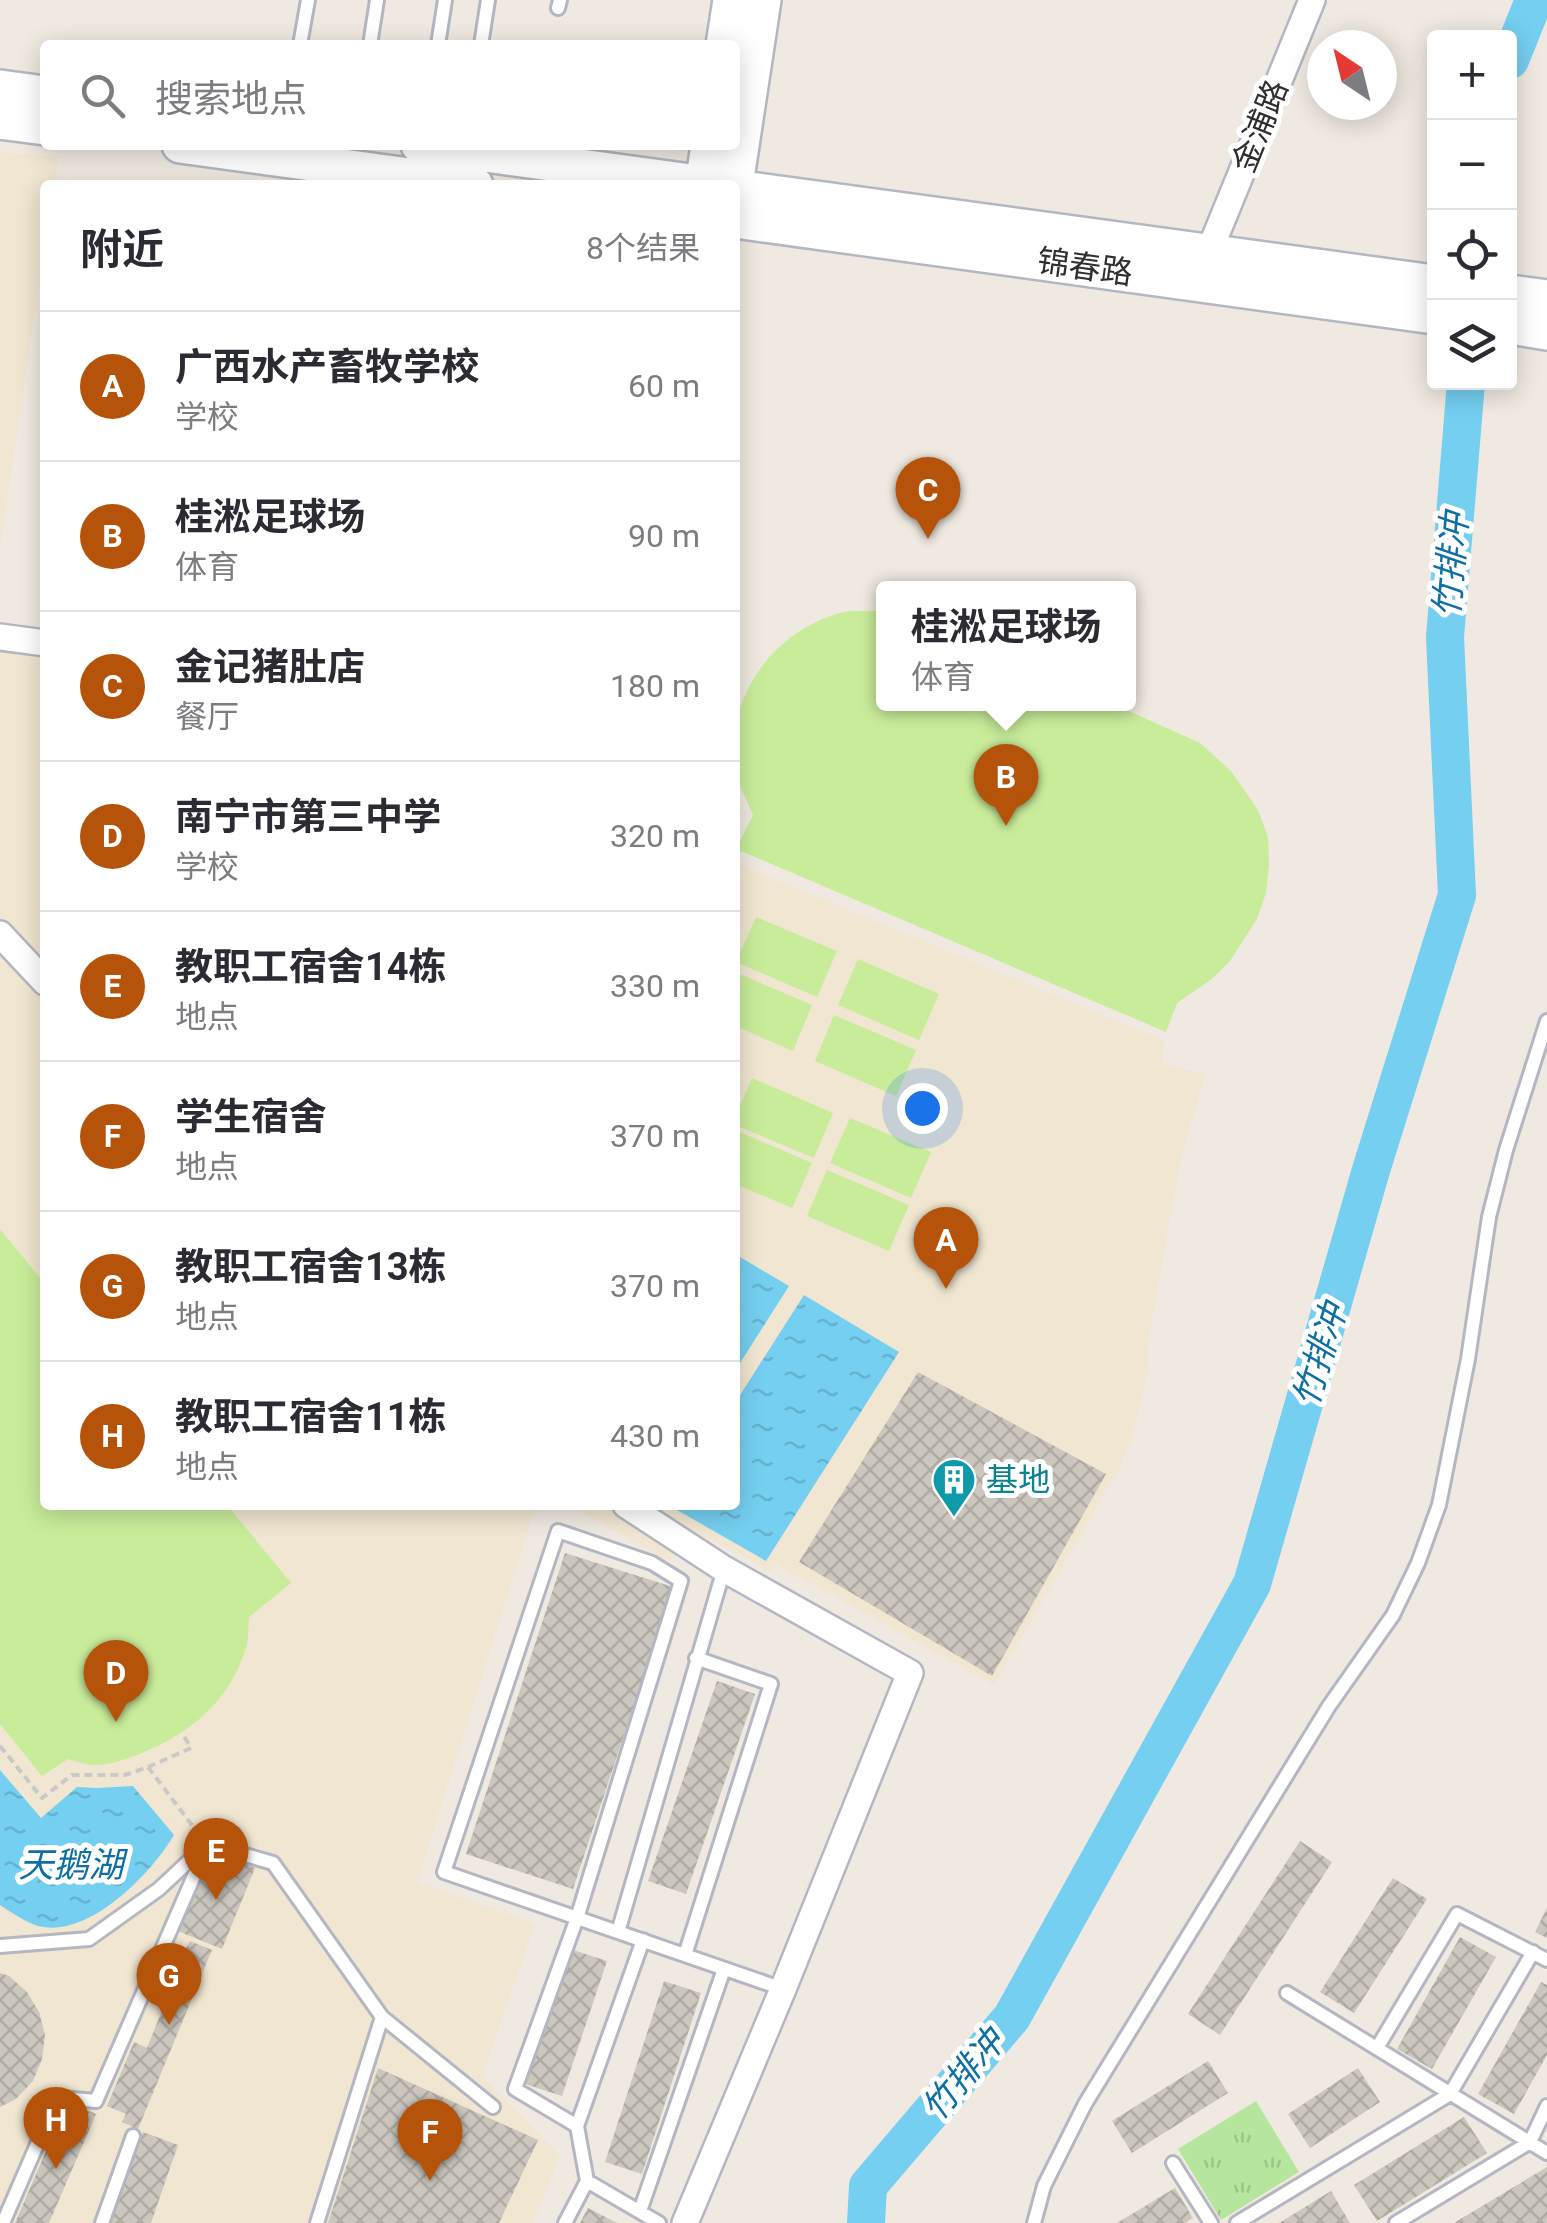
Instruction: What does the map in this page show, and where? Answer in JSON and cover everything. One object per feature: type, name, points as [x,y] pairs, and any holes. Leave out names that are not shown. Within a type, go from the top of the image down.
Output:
[{"type":"main road","points":[[725,40],[731,0]]},
{"type":"main road","points":[[736,180],[762,0]]},
{"type":"main road","points":[[0,88],[40,93]]},
{"type":"main road","points":[[0,120],[40,126]]},
{"type":"main road","points":[[217,150],[438,180]]},
{"type":"main road","points":[[478,150],[677,180]]},
{"type":"main road","points":[[705,180],[708,150]]},
{"type":"main road","name":"锦春路","points":[[740,187],[1208,252],[1427,314]]},
{"type":"main road","name":"锦春路","points":[[740,221],[1297,280],[1427,283]]},
{"type":"main road","points":[[1517,294],[1547,298]]},
{"type":"main road","points":[[1517,327],[1547,332]]},
{"type":"street","name":"金浦路","points":[[1208,252],[1312,0]]},
{"type":"street","points":[[0,637],[40,642]]},
{"type":"street","points":[[0,934],[40,977]]},
{"type":"street","points":[[634,1510],[724,1569],[910,1673],[685,2223]]},
{"type":"lane","points":[[301,40],[308,0]]},
{"type":"lane","points":[[371,40],[377,0]]},
{"type":"lane","points":[[439,40],[445,0]]},
{"type":"lane","points":[[482,40],[488,0]]},
{"type":"lane","points":[[1034,2223],[1044,2186],[1085,2104],[1329,1706],[1393,1615],[1418,1563],[1440,1505],[1468,1359],[1489,1217],[1547,1021]]},
{"type":"lane","points":[[577,2126],[514,2088],[577,1918],[680,1580],[652,1563],[558,1531],[444,1872],[577,1918],[642,1940],[684,1955],[724,1968],[783,1989]]},
{"type":"lane","points":[[618,1932],[724,1569]]},
{"type":"lane","points":[[684,1955],[771,1684],[696,1658]]},
{"type":"lane","points":[[0,1946],[88,1939],[159,1888],[208,1844],[272,1863],[382,2017],[493,2107]]},
{"type":"lane","points":[[3,2223],[61,2098],[96,2101],[197,1868]]},
{"type":"lane","points":[[1377,2048],[1456,1914],[1547,1960]]},
{"type":"lane","points":[[566,2223],[588,2180],[577,2126],[642,1940]]},
{"type":"lane","points":[[1237,2223],[1450,2094],[1533,1952]]},
{"type":"lane","points":[[640,2212],[724,1968]]},
{"type":"lane","points":[[1287,1993],[1547,2153]]},
{"type":"lane","points":[[317,2223],[382,2017]]},
{"type":"lane","points":[[1396,2223],[1530,2142],[1547,2106]]},
{"type":"lane","points":[[102,2223],[133,2136]]},
{"type":"lane","points":[[1173,2163],[1211,2223]]},
{"type":"lane","points":[[588,2180],[659,2223]]},
{"type":"path","points":[[0,1746],[42,1798],[72,1775],[125,1775],[191,1748],[182,1733]]},
{"type":"path","points":[[148,1767],[208,1844]]},
{"type":"shaded area","points":[[0,152],[58,157],[55,180],[40,180],[40,279],[0,547]]},
{"type":"shaded area","points":[[0,644],[40,649],[40,1510],[534,1510],[417,1882],[535,1924],[482,2076],[560,2156],[532,2223],[0,2223]]},
{"type":"shaded area","points":[[740,865],[1165,1041],[1161,1062],[1205,1075],[1181,1158],[1135,1428],[1119,1469],[994,1685],[776,1564],[770,1571],[689,1528],[670,1562],[578,1510],[740,1510]]},
{"type":"green space","points":[[849,611],[876,611],[876,711],[1129,711],[1200,743],[1231,771],[1258,810],[1268,837],[1266,893],[1257,919],[1230,961],[1177,1003],[1166,1032],[740,851],[740,841],[753,815],[740,784],[740,711],[760,669],[778,648],[823,619]]},
{"type":"green space","points":[[756,917],[837,951],[817,997],[740,964],[740,953]]},
{"type":"green space","points":[[858,959],[939,994],[919,1040],[838,1005]]},
{"type":"green space","points":[[740,974],[812,1005],[793,1051],[740,1028]]},
{"type":"green space","points":[[834,1015],[916,1050],[896,1096],[815,1061]]},
{"type":"green space","points":[[752,1078],[833,1113],[814,1158],[740,1127],[740,1106]]},
{"type":"green space","points":[[850,1118],[931,1152],[911,1198],[830,1163]]},
{"type":"green space","points":[[740,1132],[812,1163],[792,1208],[740,1186]]},
{"type":"green space","points":[[827,1170],[909,1205],[889,1251],[807,1216]]},
{"type":"green space","points":[[0,1229],[40,1278],[40,1510],[231,1510],[291,1583],[249,1617],[247,1644],[239,1668],[217,1701],[189,1727],[156,1747],[108,1764],[68,1759],[42,1776],[0,1724]]},
{"type":"green space","points":[[1256,2101],[1299,2172],[1221,2220],[1178,2149]]},
{"type":"water","points":[[740,1257],[789,1286],[740,1363]]},
{"type":"water","points":[[804,1295],[899,1352],[766,1561],[677,1510],[740,1510],[740,1395]]},
{"type":"water","name":"天鹅湖","points":[[0,1770],[41,1818],[77,1787],[133,1786],[174,1835],[133,1885],[95,1914],[55,1928],[35,1925],[0,1905]]},
{"type":"building","name":"基地","points":[[918,1372],[1106,1474],[992,1676],[799,1562]]},
{"type":"building","points":[[565,1553],[673,1587],[573,1889],[466,1854]]},
{"type":"building","points":[[717,1681],[755,1694],[686,1894],[648,1881]]},
{"type":"building","points":[[1300,1841],[1332,1862],[1220,2035],[1188,2014]]},
{"type":"building","points":[[211,1850],[255,1868],[222,1949],[178,1931]]},
{"type":"building","points":[[1393,1878],[1427,1899],[1354,2013],[1320,1992]]},
{"type":"building","points":[[1547,1908],[1547,1938],[1535,1932]]},
{"type":"building","points":[[1460,1937],[1496,1957],[1432,2069],[1397,2049]]},
{"type":"building","points":[[190,1941],[212,1950],[138,2129],[122,2122],[126,2114],[107,2106],[134,2042],[147,2048],[163,2008],[149,2002],[173,1945],[185,1950]]},
{"type":"building","points":[[570,1949],[607,1961],[562,2096],[525,2084]]},
{"type":"building","points":[[0,1973],[27,1992],[39,2012],[45,2035],[42,2059],[33,2081],[16,2099],[0,2107]]},
{"type":"building","points":[[664,1981],[701,1993],[642,2174],[605,2162]]},
{"type":"building","points":[[1541,1982],[1547,1985],[1547,2055],[1514,2114],[1478,2094]]},
{"type":"building","points":[[1208,2061],[1228,2093],[1132,2153],[1112,2121]]},
{"type":"building","points":[[378,2068],[538,2140],[499,2223],[328,2223]]},
{"type":"building","points":[[1358,2068],[1380,2102],[1310,2148],[1288,2114]]},
{"type":"building","points":[[67,2102],[96,2114],[49,2223],[15,2223]]},
{"type":"building","points":[[1464,2117],[1487,2153],[1377,2221],[1354,2185]]},
{"type":"building","points":[[143,2132],[178,2145],[151,2223],[111,2223]]},
{"type":"building","points":[[1547,2167],[1547,2223],[1454,2223]]},
{"type":"building","points":[[1175,2188],[1193,2218],[1185,2223],[1117,2223]]},
{"type":"building","points":[[1331,2191],[1350,2223],[1279,2223]]},
{"type":"building","points":[[588,2208],[617,2223],[580,2223]]},
{"type":"waterway","name":"竹排冲","points":[[1517,42],[1534,0]]},
{"type":"waterway","name":"竹排冲","points":[[866,2223],[868,2186],[1012,2017],[1252,1584],[1371,1170],[1457,895],[1445,637],[1465,390]]},
{"type":"place","name":"金记猪肚店","points":[[928,539]]},
{"type":"place","name":"桂淞足球场","points":[[1006,826]]},
{"type":"place","name":"广西水产畜牧学校","points":[[946,1289]]},
{"type":"place","name":"基地","points":[[954,1518]]},
{"type":"place","name":"南宁市第三中学","points":[[116,1722]]},
{"type":"place","name":"教职工宿舍14栋","points":[[216,1900]]},
{"type":"place","name":"教职工宿舍13栋","points":[[169,2025]]},
{"type":"place","name":"教职工宿舍11栋","points":[[56,2169]]},
{"type":"place","name":"学生宿舍","points":[[430,2181]]}]
